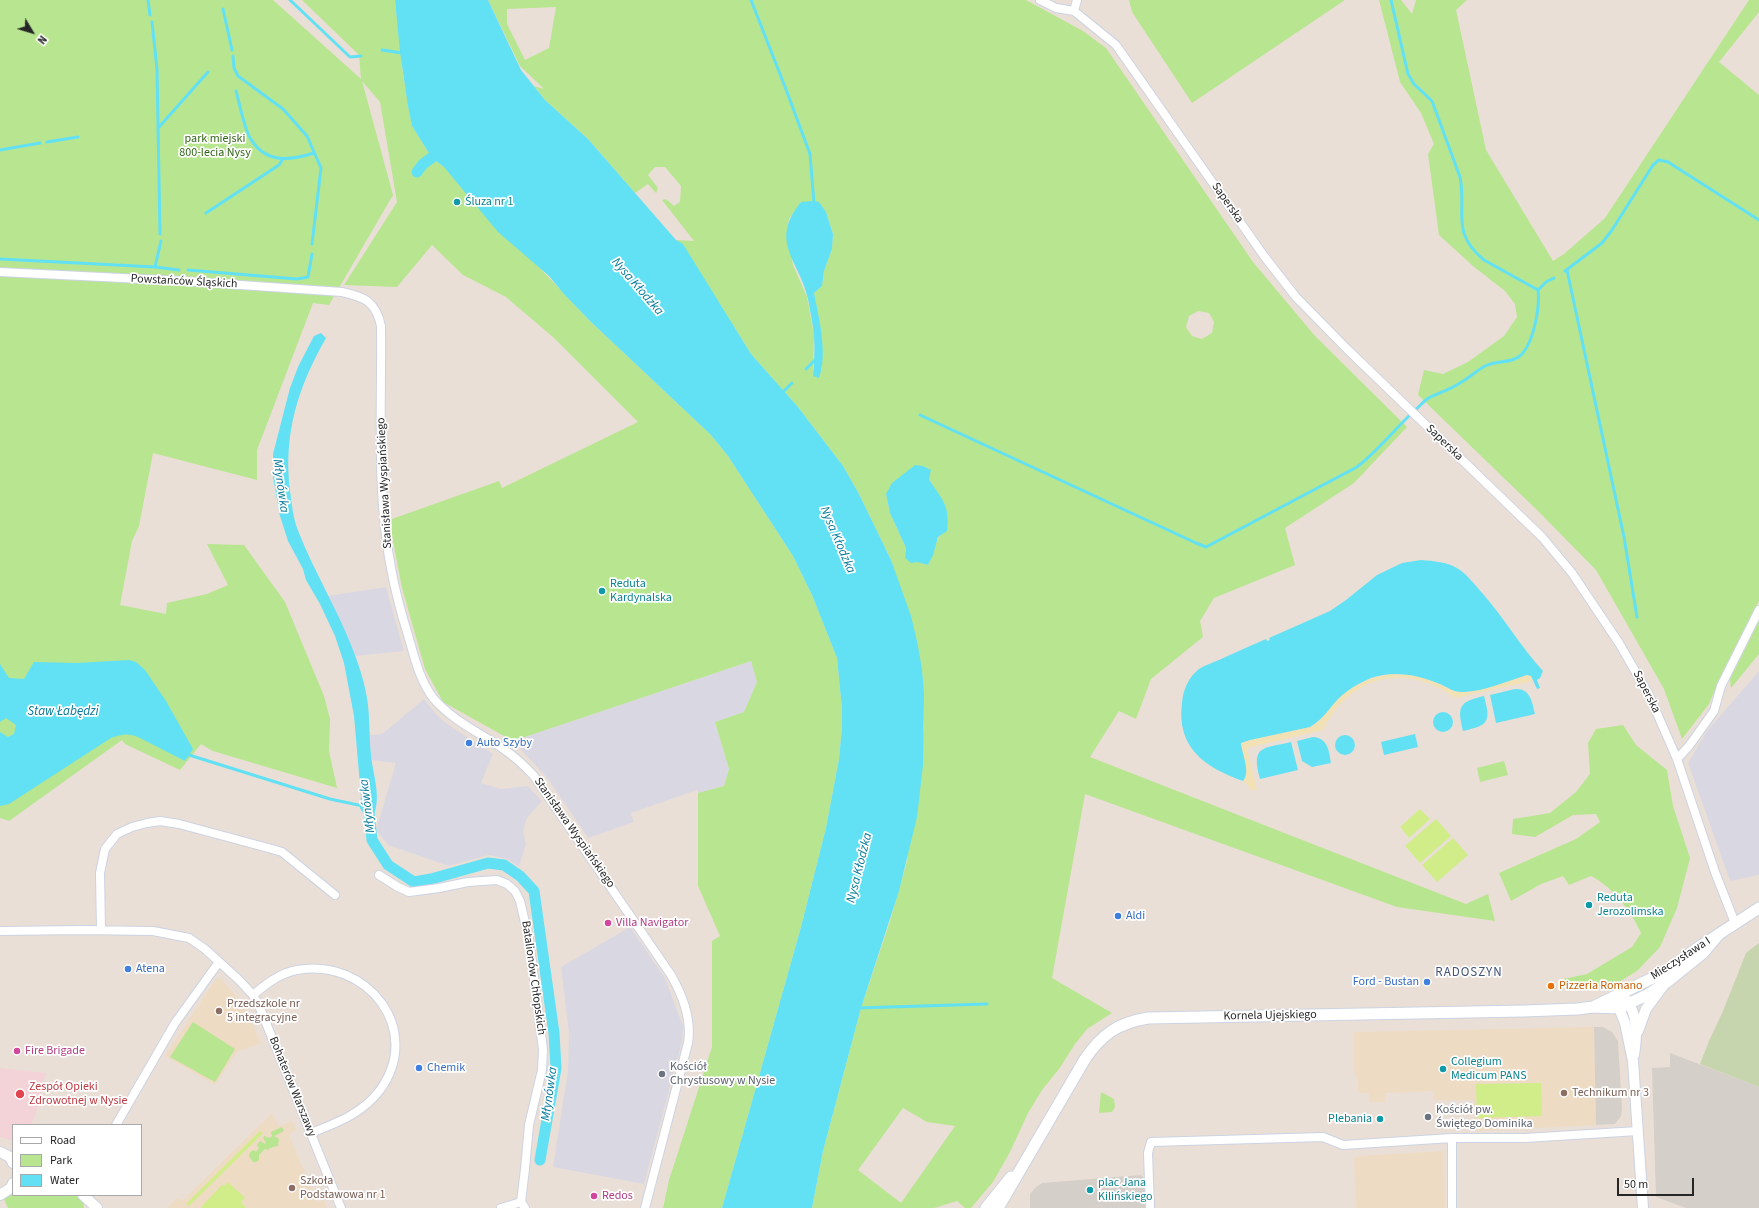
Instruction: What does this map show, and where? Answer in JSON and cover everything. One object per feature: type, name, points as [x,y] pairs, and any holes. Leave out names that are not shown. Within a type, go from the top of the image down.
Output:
[{"type":"main road","name":"Mieczysława I","points":[[1621,994],[1667,971],[1759,908]]},
{"type":"main road","name":"Mieczysława I","points":[[1624,1006],[1647,995],[1667,982],[1703,953],[1720,934]]},
{"type":"main road","name":"Kornela Ujejskiego","points":[[1593,1007],[1621,994]]},
{"type":"main road","name":"Kornela Ujejskiego","points":[[998,1208],[1080,1065],[1093,1047],[1109,1032],[1137,1020],[1148,1018],[1532,1011],[1624,1006]]},
{"type":"main road","name":"Kornela Ujejskiego","points":[[986,1208],[1022,1164]]},
{"type":"street","name":"Saperska","points":[[1040,0],[1056,8],[1074,11],[1116,45],[1264,256],[1296,297],[1420,420],[1542,537],[1572,573],[1619,643],[1649,695],[1677,759],[1715,872],[1735,923]]},
{"type":"street","points":[[1074,11],[1077,0]]},
{"type":"street","name":"Powstańców Śląskich","points":[[0,272],[183,280],[334,292],[357,296],[367,300]]},
{"type":"street","name":"Stanisława Wyspiańskiego","points":[[367,300],[379,315],[381,326],[384,518],[390,566],[400,610],[415,659],[424,682],[433,697],[444,710],[511,754],[534,776],[659,956],[678,987],[685,1005],[690,1031],[688,1043],[645,1208]]},
{"type":"street","points":[[1677,759],[1689,746],[1714,711],[1721,686],[1759,610]]},
{"type":"street","points":[[101,930],[100,874],[105,849],[117,834],[147,823],[160,821],[179,824],[282,852],[335,895]]},
{"type":"street","name":"Batalionów Chłopskich","points":[[379,875],[409,892],[468,882],[497,880],[507,884],[515,891],[520,900],[529,939],[543,1050],[542,1070],[529,1125],[523,1205]]},
{"type":"street","name":"Bohaterów Warszawy","points":[[0,931],[153,931],[189,938],[219,962],[253,995],[260,1008],[341,1208]]},
{"type":"street","points":[[117,1124],[175,1023],[219,962]]},
{"type":"street","points":[[253,995],[278,977],[289,972],[312,968],[330,969],[343,972],[369,988],[381,1002],[389,1016],[394,1034],[395,1052],[389,1073],[380,1090],[348,1118],[311,1133]]},
{"type":"street","points":[[1633,1061],[1638,1031],[1646,1009],[1655,995],[1667,982]]},
{"type":"street","points":[[1621,994],[1633,1061],[1643,1208]]},
{"type":"street","points":[[1624,1006],[1635,1017],[1638,1031]]},
{"type":"street","points":[[1150,1208],[1148,1161],[1151,1142],[1323,1137],[1343,1145],[1452,1138],[1525,1138],[1638,1131]]},
{"type":"street","points":[[1452,1138],[1452,1208]]},
{"type":"street","points":[[0,1152],[6,1154],[12,1161]]},
{"type":"street","points":[[0,1195],[11,1188],[12,1186]]},
{"type":"street","points":[[84,1196],[97,1208]]},
{"type":"street","points":[[501,1208],[523,1205]]},
{"type":"shaded area","points":[[386,587],[404,651],[355,656],[328,596]]},
{"type":"shaded area","points":[[751,661],[757,682],[744,712],[715,723],[729,769],[724,786],[698,793],[697,790],[631,813],[634,822],[588,838],[548,779],[513,741]]},
{"type":"shaded area","points":[[1759,671],[1759,875],[1730,881],[1688,763],[1707,731]]},
{"type":"shaded area","points":[[424,699],[436,714],[446,723],[493,754],[481,783],[501,789],[528,786],[542,801],[527,818],[523,831],[526,844],[519,867],[507,859],[489,855],[449,866],[388,845],[376,830],[396,763],[371,760],[369,735],[382,734]]},
{"type":"shaded area","points":[[630,927],[665,978],[683,1026],[682,1042],[644,1184],[553,1167],[568,1071],[569,1033],[561,967]]},
{"type":"shaded area","points":[[216,979],[221,979],[243,1004],[261,1043],[237,1052],[215,1085],[165,1056]]},
{"type":"shaded area","points":[[1594,1027],[1596,1125],[1475,1131],[1474,1100],[1434,1100],[1434,1091],[1385,1093],[1385,1102],[1369,1102],[1369,1093],[1358,1093],[1358,1077],[1356,1077],[1354,1069],[1354,1032]]},
{"type":"shaded area","points":[[1594,1027],[1603,1027],[1612,1032],[1618,1041],[1622,1109],[1621,1116],[1615,1124],[1596,1125]]},
{"type":"shaded area","points":[[1670,1053],[1759,1087],[1759,1208],[1686,1208],[1656,1197],[1652,1068],[1670,1067]]},
{"type":"shaded area","name":"Zespół Opieki Zdrowotnej w Nysie","points":[[0,1068],[46,1073],[34,1119],[31,1124],[12,1124],[12,1141],[0,1137]]},
{"type":"shaded area","points":[[272,1113],[279,1126],[292,1121],[296,1130],[289,1135],[317,1202],[324,1200],[327,1208],[167,1208],[178,1197],[182,1201]]},
{"type":"shaded area","points":[[1444,1151],[1445,1208],[1356,1208],[1354,1158],[1359,1156]]},
{"type":"shaded area","name":"plac Jana Kilińskiego","points":[[1141,1175],[1145,1179],[1146,1208],[1030,1208],[1030,1194],[1042,1183]]},
{"type":"green space","name":"park miejski 800-lecia Nysy","points":[[0,0],[273,0],[361,79],[359,55],[302,0],[395,0],[403,74],[412,126],[432,158],[444,167],[590,321],[711,435],[728,456],[793,556],[812,595],[837,658],[842,709],[839,759],[826,828],[801,927],[722,1208],[663,1208],[669,1180],[712,1047],[712,941],[720,936],[698,886],[698,793],[724,786],[729,769],[715,722],[744,712],[757,682],[751,661],[513,741],[443,702],[425,669],[402,588],[389,520],[499,481],[502,488],[638,422],[554,338],[506,297],[463,275],[432,245],[397,287],[344,285],[397,202],[380,102],[362,81],[393,195],[329,305],[313,303],[257,450],[257,480],[153,453],[139,526],[132,541],[120,605],[166,614],[167,603],[207,594],[228,585],[207,544],[244,545],[285,602],[324,696],[330,719],[329,751],[337,788],[213,751],[201,744],[180,770],[125,744],[122,740],[9,821],[0,818]]},
{"type":"green space","points":[[488,0],[1026,0],[1083,31],[1106,48],[1253,262],[1315,336],[1407,427],[1354,483],[1285,528],[1295,565],[1214,598],[1200,621],[1203,637],[1151,679],[1136,719],[1119,711],[1090,757],[1466,904],[1488,894],[1495,921],[1397,907],[1085,794],[1052,978],[1112,1013],[1087,1029],[1075,1044],[1059,1069],[1042,1090],[1028,1113],[1010,1152],[993,1182],[971,1208],[965,1208],[957,1201],[934,1208],[812,1208],[823,1151],[861,1008],[890,921],[907,861],[924,726],[922,669],[891,560],[859,494],[843,466],[798,407],[751,354],[683,245],[676,240],[694,241],[662,200],[666,199],[674,206],[680,202],[681,186],[665,167],[655,167],[648,175],[658,188],[656,193],[648,184],[635,193],[588,139],[545,100],[534,86],[544,89],[520,66]],"holes":[[[556,7],[549,48],[525,60],[507,24],[507,9]],[[801,202],[808,202],[821,206],[826,212],[833,234],[832,249],[824,271],[822,286],[814,293],[820,326],[822,369],[813,376],[814,335],[807,297],[793,265],[787,230],[789,219]],[[1198,311],[1209,313],[1214,322],[1212,333],[1202,339],[1192,336],[1186,327],[1189,316]],[[929,479],[932,484],[942,533],[938,539],[928,565],[905,558],[906,548],[890,513],[886,494]],[[903,1108],[927,1122],[955,1126],[901,1203],[858,1170]]]},
{"type":"green space","points":[[1129,0],[1345,0],[1192,103],[1132,12]]},
{"type":"green space","points":[[1379,0],[1401,0],[1412,14],[1416,0],[1467,0],[1456,10],[1486,150],[1553,261],[1564,254],[1605,218],[1749,0],[1759,0],[1759,12],[1719,62],[1759,95],[1759,601],[1719,680],[1709,704],[1682,739],[1664,689],[1596,570],[1538,511],[1418,395],[1424,370],[1443,374],[1468,362],[1504,336],[1517,317],[1515,304],[1505,291],[1473,266],[1439,235],[1428,154],[1434,144],[1421,113],[1400,82]]},
{"type":"green space","points":[[1759,621],[1759,654],[1731,688],[1730,679]]},
{"type":"green space","points":[[1623,725],[1636,745],[1667,770],[1673,806],[1690,858],[1677,908],[1660,947],[1637,971],[1606,990],[1567,988],[1563,979],[1587,974],[1632,947],[1641,933],[1632,916],[1627,908],[1607,886],[1591,876],[1569,885],[1563,876],[1541,884],[1511,901],[1499,873],[1576,839],[1600,822],[1596,814],[1573,815],[1535,837],[1512,834],[1513,819],[1550,813],[1576,792],[1590,774],[1588,743],[1596,729]]},
{"type":"green space","points":[[1504,761],[1508,775],[1480,782],[1477,768]]},
{"type":"green space","points":[[1420,809],[1430,819],[1409,838],[1400,827]]},
{"type":"green space","points":[[1436,819],[1451,836],[1420,863],[1405,846]]},
{"type":"green space","points":[[1453,838],[1468,855],[1437,882],[1422,865]]},
{"type":"green space","points":[[1759,943],[1759,1087],[1700,1064],[1746,953]]},
{"type":"green space","points":[[193,1022],[235,1049],[215,1082],[170,1057]]},
{"type":"green space","points":[[1541,1083],[1542,1116],[1477,1118],[1476,1084]]},
{"type":"green space","points":[[1101,1092],[1114,1099],[1115,1107],[1112,1112],[1099,1113]]},
{"type":"green space","points":[[282,1127],[284,1131],[274,1136],[279,1139],[278,1146],[268,1150],[265,1149],[259,1155],[259,1160],[253,1162],[249,1156],[250,1152],[254,1150],[256,1152],[259,1148],[257,1145],[260,1141],[265,1144],[266,1143],[263,1138],[264,1136],[270,1138],[272,1136],[271,1132]]},
{"type":"green space","points":[[260,1131],[263,1133],[189,1206],[186,1204]]},
{"type":"green space","points":[[228,1182],[245,1198],[241,1202],[246,1208],[201,1207],[222,1185],[224,1186]]},
{"type":"green space","points":[[12,1193],[12,1196],[78,1196],[83,1201],[84,1208],[8,1208],[4,1199]]},
{"type":"sand","points":[[1390,674],[1410,675],[1432,680],[1452,690],[1462,692],[1480,689],[1527,675],[1531,676],[1532,681],[1455,698],[1436,687],[1418,680],[1399,678],[1381,680],[1364,686],[1348,697],[1334,711],[1323,730],[1247,748],[1257,790],[1252,790],[1243,781],[1246,768],[1241,743],[1318,722],[1339,697],[1354,686],[1372,678]]},
{"type":"water","name":"Nysa Kłodzka","points":[[395,0],[488,0],[521,70],[545,100],[588,139],[676,240],[683,244],[751,354],[798,407],[843,466],[859,494],[891,560],[911,616],[922,669],[924,694],[923,765],[917,817],[899,891],[861,1008],[823,1151],[812,1208],[722,1208],[801,927],[826,828],[839,759],[842,727],[842,709],[837,658],[812,595],[793,556],[728,456],[711,435],[590,321],[549,276],[498,232],[444,167],[432,158],[412,126],[400,52]]},
{"type":"water","points":[[801,202],[819,202],[826,212],[833,234],[832,249],[824,271],[822,286],[814,293],[823,347],[822,368],[819,378],[813,376],[814,336],[808,299],[789,251],[787,240],[787,229],[791,216]]},
{"type":"water","points":[[321,333],[326,338],[316,356],[300,393],[291,430],[288,470],[290,491],[297,528],[311,561],[345,631],[356,658],[364,685],[368,705],[371,755],[377,794],[376,809],[373,817],[365,816],[360,808],[361,796],[354,716],[344,663],[335,636],[288,541],[280,516],[273,477],[273,454],[290,388],[298,367],[314,336]]},
{"type":"water","points":[[915,465],[923,466],[931,470],[929,479],[944,503],[947,514],[947,531],[938,537],[933,555],[928,565],[917,562],[911,563],[905,558],[906,548],[890,513],[886,494],[892,483]]},
{"type":"water","points":[[1421,560],[1449,564],[1461,570],[1471,580],[1491,603],[1543,671],[1540,678],[1537,680],[1540,688],[1537,689],[1531,676],[1527,675],[1487,688],[1470,692],[1459,692],[1415,676],[1388,674],[1371,678],[1353,687],[1338,699],[1322,718],[1310,727],[1241,743],[1246,768],[1243,781],[1217,770],[1196,754],[1189,744],[1181,719],[1185,689],[1189,680],[1199,669],[1266,639],[1267,641],[1270,640],[1269,638],[1330,611],[1377,575],[1402,563]]},
{"type":"water","name":"Staw Łabędzi","points":[[129,660],[136,662],[145,670],[166,701],[193,749],[185,761],[138,737],[125,734],[111,738],[9,804],[0,806],[0,732],[8,737],[14,734],[16,725],[6,718],[0,722],[0,664],[9,678],[24,679],[34,662],[77,663]]},
{"type":"water","points":[[1520,689],[1530,696],[1535,714],[1496,723],[1490,695]]},
{"type":"water","points":[[1484,696],[1487,712],[1486,721],[1478,727],[1463,731],[1460,716],[1462,706],[1469,700]]},
{"type":"water","points":[[1443,712],[1450,715],[1453,722],[1450,729],[1443,732],[1436,729],[1433,722],[1436,715]]},
{"type":"water","points":[[1415,734],[1418,747],[1384,755],[1381,742]]},
{"type":"water","points":[[1345,735],[1352,738],[1355,745],[1352,752],[1345,755],[1338,752],[1335,745],[1338,738]]},
{"type":"water","points":[[1313,737],[1322,740],[1325,743],[1331,763],[1312,767],[1302,761],[1297,741]]},
{"type":"water","points":[[1291,742],[1298,770],[1260,779],[1257,760],[1258,754],[1261,750]]},
{"type":"waterway","points":[[148,0],[150,15]]},
{"type":"waterway","points":[[290,0],[350,57],[361,56]]},
{"type":"waterway","points":[[751,0],[810,154],[814,203]]},
{"type":"waterway","points":[[920,415],[1206,547],[1357,467],[1427,399],[1448,390],[1485,366],[1510,361],[1522,354],[1533,333],[1537,314],[1538,290],[1484,260],[1473,250],[1467,240],[1463,231],[1462,189],[1460,177],[1432,101],[1414,84],[1408,74],[1391,0]]},
{"type":"waterway","points":[[223,9],[232,50]]},
{"type":"waterway","points":[[152,22],[157,69],[160,234]]},
{"type":"waterway","points":[[382,50],[402,53]]},
{"type":"waterway","points":[[233,56],[234,68],[238,76],[283,109],[307,136],[321,168],[312,244]]},
{"type":"waterway","points":[[159,127],[208,72]]},
{"type":"waterway","points":[[236,91],[243,120],[249,136],[262,152],[270,156],[286,159],[314,153]]},
{"type":"waterway","points":[[47,142],[78,137]]},
{"type":"waterway","points":[[0,150],[40,143]]},
{"type":"waterway","name":"Młynówka","points":[[417,172],[423,164],[444,149]]},
{"type":"waterway","points":[[206,213],[279,165],[283,159]]},
{"type":"waterway","points":[[1565,271],[1602,243],[1612,230],[1653,165],[1659,160],[1668,162],[1759,220]]},
{"type":"waterway","points":[[155,267],[161,241]]},
{"type":"waterway","points":[[188,270],[297,279],[308,277],[312,254]]},
{"type":"waterway","points":[[0,259],[155,267],[179,270]]},
{"type":"waterway","points":[[1567,270],[1624,537],[1637,617]]},
{"type":"waterway","points":[[1538,290],[1546,282],[1554,278]]},
{"type":"waterway","points":[[806,369],[816,359]]},
{"type":"waterway","points":[[782,393],[792,383]]},
{"type":"waterway","points":[[189,755],[330,799],[363,806]]},
{"type":"waterway","name":"Młynówka","points":[[368,803],[372,840],[388,865],[414,882],[431,879],[488,863],[504,865],[520,876],[534,891],[554,1033],[556,1068],[540,1160]]},
{"type":"waterway","points":[[857,1008],[987,1004]]},
{"type":"place","name":"Śluza nr 1","points":[[457,202]]},
{"type":"place","name":"Reduta Kardynalska","points":[[602,591]]},
{"type":"place","name":"Auto Szyby","points":[[469,743]]},
{"type":"place","name":"Reduta Jerozolimska","points":[[1589,905]]},
{"type":"place","name":"Aldi","points":[[1118,916]]},
{"type":"place","name":"Villa Navigator","points":[[608,923]]},
{"type":"place","name":"Atena","points":[[128,969]]},
{"type":"place","name":"Ford - Bustan","points":[[1427,982]]},
{"type":"place","name":"Pizzeria Romano","points":[[1551,986]]},
{"type":"place","name":"Przedszkole nr 5 integracyjne","points":[[219,1011]]},
{"type":"place","name":"Fire Brigade","points":[[17,1051]]},
{"type":"place","name":"Chemik","points":[[419,1068]]},
{"type":"place","name":"Collegium Medicum PANS","points":[[1443,1069]]},
{"type":"place","name":"Kościół Chrystusowy w Nysie","points":[[662,1074]]},
{"type":"place","name":"Technikum nr 3","points":[[1564,1093]]},
{"type":"place","name":"Zespół Opieki Zdrowotnej w Nysie","points":[[20,1094]]},
{"type":"place","name":"Kościół pw. Świętego Dominika","points":[[1428,1117]]},
{"type":"place","name":"Plebania","points":[[1380,1119]]},
{"type":"place","name":"Szkoła Podstawowa nr 1","points":[[292,1188]]},
{"type":"place","name":"plac Jana Kilińskiego","points":[[1090,1190]]},
{"type":"place","name":"Redos","points":[[594,1196]]},
{"type":"district","name":"RADOSZYN","points":[[1469,973]]}]
